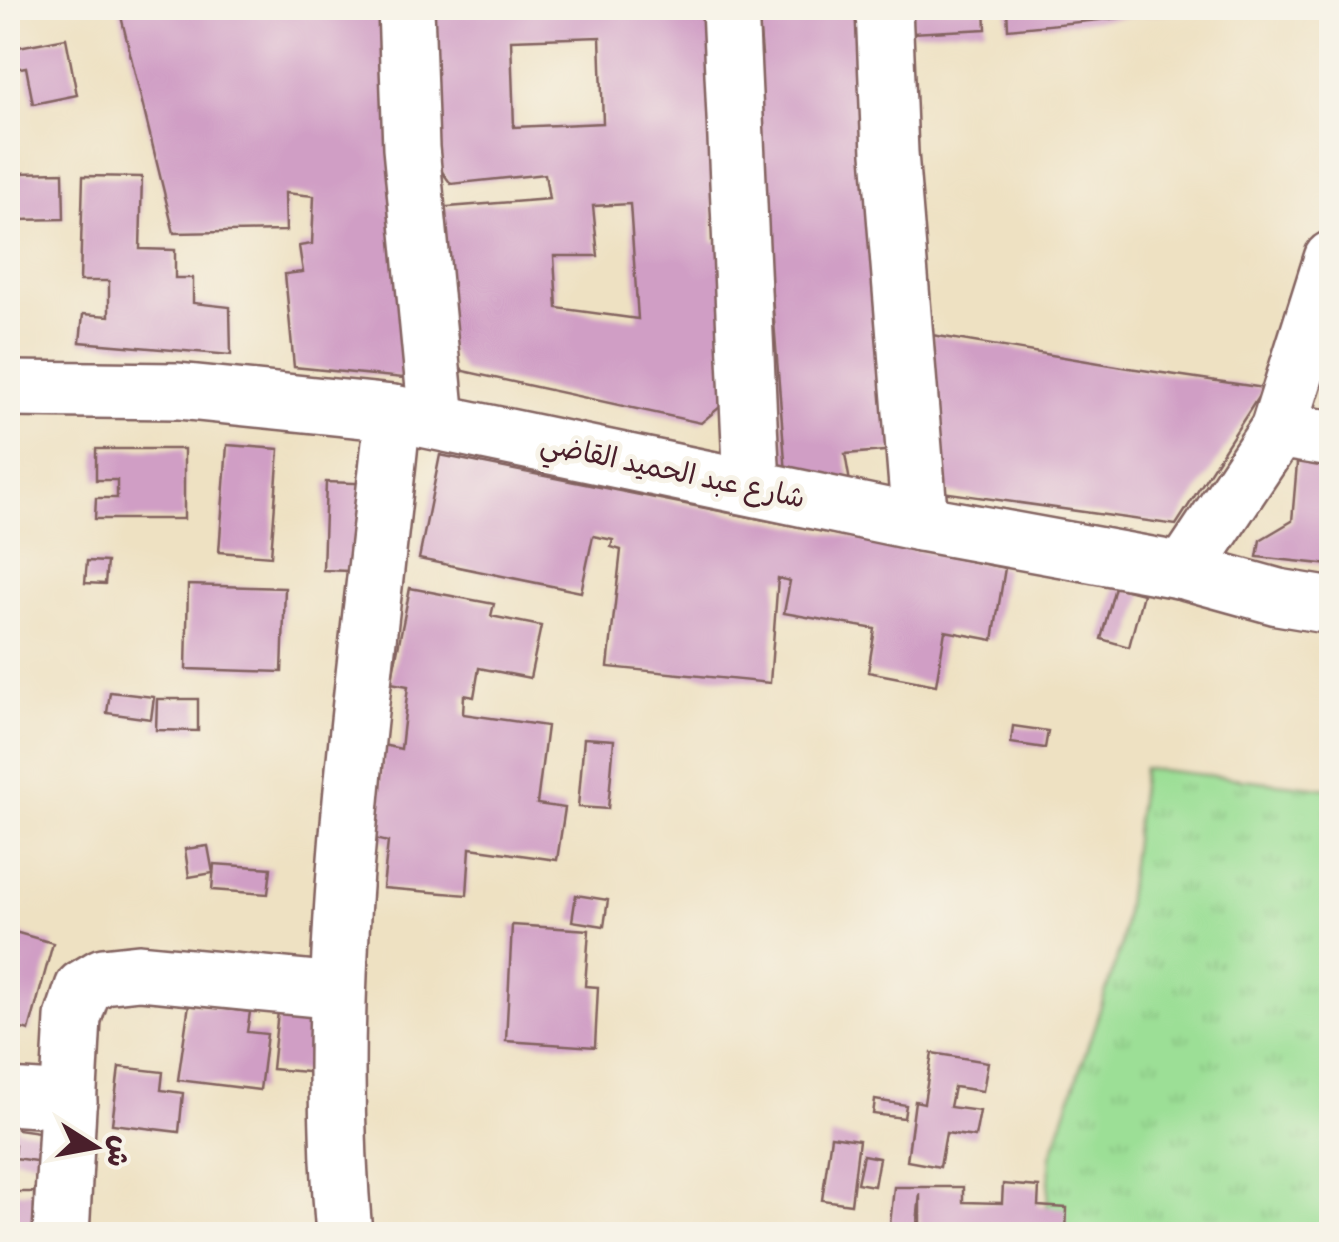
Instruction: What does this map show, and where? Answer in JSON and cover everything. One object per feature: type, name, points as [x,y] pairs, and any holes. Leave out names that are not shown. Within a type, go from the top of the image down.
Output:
[{"type":"street","points":[[344,1234],[336,1145],[337,992],[415,416],[406,8]]},
{"type":"street","points":[[730,8],[752,487]]},
{"type":"street","points":[[884,8],[890,153],[920,523]]},
{"type":"street","points":[[1184,571],[1278,430],[1332,259]]},
{"type":"street","name":"شارع عبد الحميد القاضي","points":[[8,390],[178,391],[415,416],[920,523],[1184,571],[1332,606]]},
{"type":"street","points":[[1278,430],[1332,439]]},
{"type":"street","points":[[61,1234],[73,1018],[83,988],[104,976],[140,972],[337,992]]},
{"type":"street","points":[[8,1097],[69,1101]]},
{"type":"green space","points":[[1143,768],[1331,789],[1331,1234],[1045,1234],[1051,1156],[1121,946]]},
{"type":"building","points":[[119,8],[384,8],[412,361],[403,378],[294,367],[285,274],[303,272],[299,246],[312,244],[314,196],[285,193],[286,231],[174,233]]},
{"type":"building","points":[[420,8],[716,8],[713,242],[726,239],[733,396],[701,423],[463,371],[443,338],[436,208],[549,199],[545,174],[451,184],[435,162]],"holes":[[[600,37],[603,123],[514,127],[511,40]],[[630,204],[638,319],[557,308],[554,256],[598,256],[593,206]]]},
{"type":"building","points":[[758,8],[868,8],[898,450],[845,454],[850,482],[786,473],[753,56],[762,55]]},
{"type":"building","points":[[910,8],[985,8],[986,29],[912,33]]},
{"type":"building","points":[[1007,8],[1201,8],[1201,10],[1008,29]]},
{"type":"building","points":[[66,38],[77,95],[33,104],[26,67],[8,70],[8,49]]},
{"type":"building","points":[[63,172],[64,219],[18,220],[17,173]]},
{"type":"building","points":[[83,176],[142,177],[140,249],[175,250],[175,278],[193,278],[193,303],[230,307],[231,355],[80,342],[83,314],[109,316],[109,281],[80,281]]},
{"type":"building","points":[[932,335],[1264,388],[1176,525],[942,492]]},
{"type":"building","points":[[227,445],[279,449],[271,556],[219,552]]},
{"type":"building","points":[[96,449],[184,449],[184,519],[95,519],[96,498],[117,498],[117,480],[96,480]]},
{"type":"building","points":[[1298,452],[1332,456],[1332,565],[1257,557],[1260,540],[1292,521]]},
{"type":"building","points":[[440,455],[1005,568],[993,640],[945,631],[936,685],[868,672],[875,629],[784,613],[790,581],[778,578],[770,683],[608,667],[621,550],[611,547],[613,540],[593,536],[581,592],[419,559]]},
{"type":"building","points":[[326,482],[380,484],[377,572],[323,570]]},
{"type":"building","points":[[87,561],[107,562],[105,584],[85,583]]},
{"type":"building","points":[[188,585],[285,588],[282,672],[186,669]]},
{"type":"building","points":[[1115,587],[1143,594],[1129,647],[1101,639]]},
{"type":"building","points":[[410,588],[494,604],[491,616],[541,626],[530,678],[479,668],[474,697],[464,695],[463,714],[547,726],[537,804],[565,808],[557,860],[470,848],[467,895],[383,888],[388,842],[375,839],[383,745],[401,749],[408,686],[391,683]]},
{"type":"building","points":[[110,692],[154,697],[151,719],[107,713]]},
{"type":"building","points":[[157,699],[198,699],[198,731],[156,730]]},
{"type":"building","points":[[1013,726],[1048,731],[1045,748],[1011,743]]},
{"type":"building","points":[[584,738],[614,740],[608,809],[578,807]]},
{"type":"building","points":[[208,846],[213,873],[189,877],[185,849]]},
{"type":"building","points":[[214,864],[271,868],[268,894],[212,890]]},
{"type":"building","points":[[576,895],[608,900],[604,926],[572,921]]},
{"type":"building","points":[[512,925],[589,930],[585,986],[598,987],[595,1047],[506,1041]]},
{"type":"building","points":[[8,930],[53,943],[29,1031],[8,1025]]},
{"type":"building","points":[[189,1004],[250,1012],[247,1032],[267,1034],[260,1090],[178,1080]]},
{"type":"building","points":[[278,1011],[325,1016],[319,1073],[272,1069]]},
{"type":"building","points":[[932,1053],[988,1062],[983,1091],[954,1087],[950,1107],[980,1111],[975,1137],[946,1133],[940,1167],[907,1161],[915,1101],[924,1103]]},
{"type":"building","points":[[119,1067],[163,1072],[161,1090],[183,1093],[179,1132],[112,1124]]},
{"type":"building","points":[[875,1100],[906,1105],[904,1118],[873,1114]]},
{"type":"building","points":[[8,1119],[16,1119],[17,1129],[46,1133],[43,1162],[14,1158],[15,1145],[8,1145]]},
{"type":"building","points":[[831,1136],[859,1140],[851,1204],[822,1200]]},
{"type":"building","points":[[863,1155],[879,1158],[874,1186],[857,1183]]},
{"type":"building","points":[[1003,1184],[1039,1187],[1038,1206],[1067,1208],[1066,1234],[964,1228],[964,1234],[920,1234],[920,1193],[916,1234],[889,1234],[894,1187],[963,1187],[963,1202],[1002,1203]]},
{"type":"building","points":[[8,1192],[34,1192],[34,1234],[8,1234]]}]
